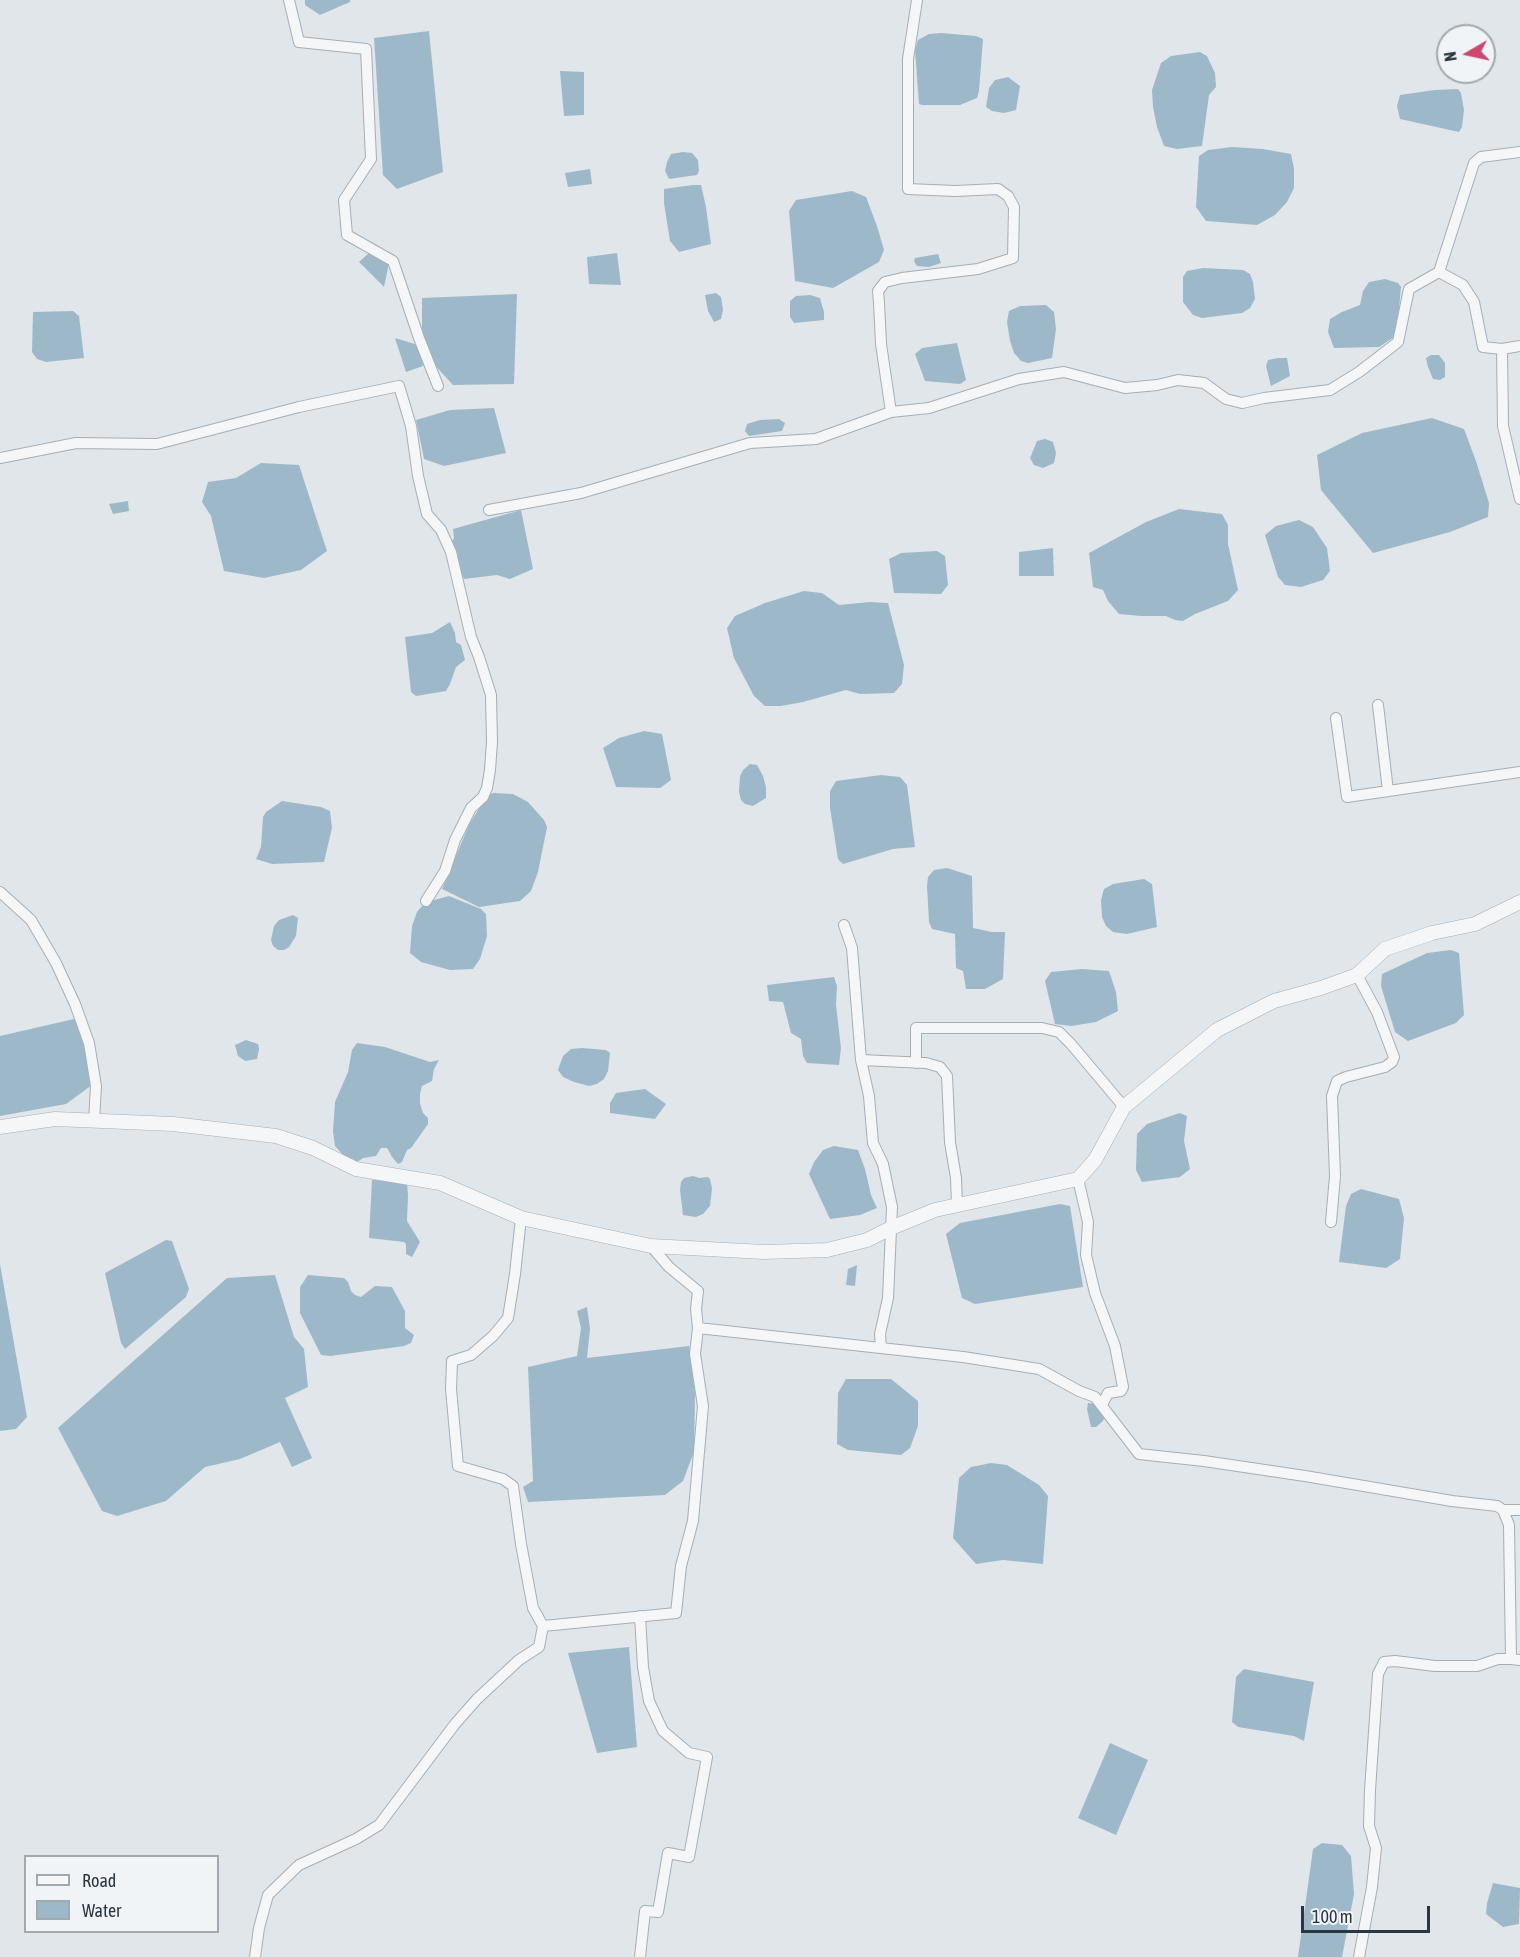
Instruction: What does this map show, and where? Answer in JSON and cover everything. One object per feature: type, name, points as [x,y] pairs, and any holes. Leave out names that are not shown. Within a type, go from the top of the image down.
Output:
[{"type":"street","points":[[289,0],[299,42],[366,50],[371,159],[344,200],[347,234],[393,261],[438,386]]},
{"type":"street","points":[[891,412],[881,344],[878,291],[885,282],[978,268],[1013,258],[1014,207],[1008,196],[999,189],[955,191],[908,189],[908,59],[917,0]]},
{"type":"street","points":[[489,510],[580,493],[750,443],[816,438],[891,412],[929,408],[1019,379],[1064,372],[1125,388],[1157,385],[1178,380],[1204,383],[1226,399],[1242,403],[1330,390],[1359,372],[1398,342],[1409,289],[1439,272],[1474,163],[1481,157],[1520,152]]},
{"type":"street","points":[[1439,272],[1463,285],[1474,302],[1483,347],[1503,349],[1520,346]]},
{"type":"street","points":[[1503,349],[1503,426],[1520,499]]},
{"type":"street","points":[[0,458],[76,443],[157,444],[299,407],[399,386],[411,426],[418,476],[427,514],[441,530],[451,552],[471,637],[491,695],[492,742],[487,788],[483,797],[471,808],[455,840],[445,871],[426,901]]},
{"type":"street","points":[[1378,705],[1388,791]]},
{"type":"street","points":[[1336,718],[1347,796],[1520,772]]},
{"type":"street","points":[[0,892],[31,920],[56,963],[75,1004],[89,1043],[96,1086],[94,1121]]},
{"type":"street","points":[[0,1127],[55,1119],[173,1124],[276,1136],[313,1148],[356,1169],[440,1184],[520,1218],[651,1246],[764,1252],[827,1250],[867,1240],[935,1210],[1078,1179],[1095,1160],[1124,1107],[1217,1030],[1274,1001],[1357,975],[1385,949],[1432,933],[1475,924],[1520,902]]},
{"type":"street","points":[[844,925],[852,948],[861,1060],[869,1096],[873,1143],[883,1164],[892,1207],[888,1298],[880,1334],[881,1348]]},
{"type":"street","points":[[1331,1222],[1335,1176],[1332,1096],[1337,1081],[1385,1067],[1392,1062],[1394,1057],[1389,1038],[1377,1011],[1357,975]]},
{"type":"street","points":[[916,1063],[916,1028],[1042,1028],[1059,1032],[1124,1107]]},
{"type":"street","points":[[861,1060],[926,1063],[940,1067],[947,1076],[950,1142],[956,1178],[957,1205]]},
{"type":"street","points":[[1078,1179],[1088,1222],[1086,1255],[1095,1293],[1115,1346],[1124,1388],[1121,1391],[1108,1393],[1102,1405]]},
{"type":"street","points":[[255,1957],[259,1928],[268,1895],[299,1865],[356,1839],[379,1825],[455,1724],[477,1699],[519,1660],[539,1647],[543,1626],[533,1608],[513,1486],[503,1479],[458,1466],[451,1389],[452,1361],[471,1355],[494,1336],[508,1318],[520,1218]]},
{"type":"street","points":[[543,1626],[676,1613],[681,1566],[693,1521],[703,1406],[696,1354],[698,1291],[669,1267],[651,1246]]},
{"type":"street","points":[[698,1328],[963,1357],[1039,1369],[1095,1397],[1139,1454],[1204,1461],[1452,1502],[1497,1506],[1503,1510],[1520,1510]]},
{"type":"street","points":[[1359,1957],[1372,1887],[1376,1848],[1369,1826],[1378,1674],[1384,1662],[1395,1661],[1435,1666],[1477,1666],[1498,1659],[1516,1660],[1509,1525],[1503,1510]]},
{"type":"street","points":[[640,1616],[643,1667],[649,1701],[663,1731],[689,1753],[707,1757],[689,1857],[668,1853],[658,1912],[645,1911],[640,1957]]},
{"type":"water","points":[[305,0],[350,0],[350,2],[320,15],[305,5]]},
{"type":"water","points":[[429,31],[443,172],[397,189],[383,175],[374,38]]},
{"type":"water","points":[[929,34],[976,36],[983,39],[979,91],[977,98],[960,105],[922,105],[919,104],[915,50],[918,40]]},
{"type":"water","points":[[1200,52],[1207,56],[1215,73],[1216,87],[1209,95],[1202,146],[1177,149],[1164,146],[1157,127],[1152,90],[1161,63],[1171,56]]},
{"type":"water","points":[[560,71],[584,72],[584,115],[564,116]]},
{"type":"water","points":[[1008,77],[1020,86],[1016,110],[1004,113],[992,111],[986,107],[989,88],[995,80]]},
{"type":"water","points":[[1458,89],[1464,110],[1462,127],[1459,132],[1400,119],[1397,106],[1400,95]]},
{"type":"water","points":[[1232,147],[1291,154],[1294,188],[1287,202],[1275,215],[1257,225],[1206,221],[1196,207],[1199,156],[1208,150]]},
{"type":"water","points":[[692,153],[698,160],[697,175],[669,179],[665,171],[671,154]]},
{"type":"water","points":[[590,169],[592,184],[568,187],[565,173]]},
{"type":"water","points":[[701,185],[711,244],[679,252],[670,241],[664,189]]},
{"type":"water","points":[[852,191],[866,197],[884,250],[879,262],[833,288],[795,281],[789,211],[796,200]]},
{"type":"water","points":[[370,252],[389,263],[384,287],[359,262]]},
{"type":"water","points":[[617,253],[621,285],[589,284],[587,257]]},
{"type":"water","points":[[938,254],[941,263],[929,267],[917,266],[914,261],[915,258]]},
{"type":"water","points":[[1203,268],[1243,270],[1250,274],[1255,299],[1250,308],[1242,313],[1202,318],[1193,315],[1183,302],[1183,277],[1187,271]]},
{"type":"water","points":[[1385,279],[1398,283],[1401,287],[1394,337],[1379,347],[1334,348],[1328,332],[1330,319],[1360,305],[1363,291],[1369,282]]},
{"type":"water","points":[[716,293],[721,297],[723,310],[721,319],[714,322],[708,311],[705,295]]},
{"type":"water","points":[[517,294],[514,384],[453,385],[431,361],[422,331],[422,298]]},
{"type":"water","points":[[810,295],[820,298],[824,320],[794,323],[790,317],[790,301],[796,296]]},
{"type":"water","points":[[1046,305],[1054,312],[1056,329],[1052,358],[1028,363],[1021,361],[1014,353],[1010,341],[1007,322],[1009,311],[1020,306]]},
{"type":"water","points":[[73,311],[79,316],[84,358],[46,362],[37,359],[32,352],[33,312]]},
{"type":"water","points":[[395,338],[418,345],[423,366],[406,372]]},
{"type":"water","points":[[957,343],[966,380],[960,384],[925,381],[915,354],[922,348]]},
{"type":"water","points":[[1439,355],[1445,363],[1445,377],[1440,380],[1433,379],[1428,367],[1426,358]]},
{"type":"water","points":[[1287,358],[1290,376],[1271,386],[1266,366],[1268,360]]},
{"type":"water","points":[[494,408],[506,453],[444,466],[424,459],[416,420],[450,410]]},
{"type":"water","points":[[1432,418],[1464,429],[1489,503],[1488,517],[1450,532],[1373,553],[1321,490],[1317,455],[1362,433]]},
{"type":"water","points":[[779,419],[785,423],[782,431],[749,436],[745,431],[747,424],[760,420]]},
{"type":"water","points":[[1045,439],[1053,442],[1056,453],[1054,463],[1043,468],[1034,465],[1030,458],[1037,441]]},
{"type":"water","points":[[261,463],[299,465],[327,551],[301,570],[264,578],[224,571],[211,516],[202,502],[208,482],[236,478]]},
{"type":"water","points":[[128,501],[129,511],[113,514],[109,504]]},
{"type":"water","points":[[1179,509],[1222,514],[1228,525],[1228,544],[1238,590],[1228,601],[1183,621],[1166,616],[1119,614],[1108,601],[1103,590],[1093,587],[1089,553],[1146,522]]},
{"type":"water","points":[[521,510],[533,569],[510,579],[497,575],[464,579],[458,566],[458,554],[451,543],[454,538],[453,529]]},
{"type":"water","points":[[1299,520],[1313,527],[1327,548],[1330,571],[1323,580],[1301,587],[1285,585],[1278,577],[1265,535],[1276,526]]},
{"type":"water","points":[[1053,548],[1054,576],[1019,576],[1019,552]]},
{"type":"water","points":[[937,551],[945,556],[948,585],[941,594],[894,593],[889,559],[901,553]]},
{"type":"water","points":[[804,591],[822,593],[839,605],[888,603],[904,665],[902,684],[894,693],[860,694],[846,690],[781,706],[765,706],[754,696],[734,658],[727,628],[735,616],[765,603]]},
{"type":"water","points":[[450,622],[465,660],[456,667],[446,691],[416,696],[411,692],[405,637],[432,633]]},
{"type":"water","points":[[644,731],[662,734],[671,780],[660,788],[616,787],[603,748],[619,738]]},
{"type":"water","points":[[750,764],[757,765],[766,787],[766,798],[753,806],[741,800],[739,792],[740,776]]},
{"type":"water","points":[[881,775],[900,777],[907,785],[915,847],[893,849],[843,864],[838,859],[830,808],[830,791],[836,781]]},
{"type":"water","points":[[493,793],[513,794],[528,802],[544,820],[547,827],[538,872],[531,891],[520,901],[479,907],[442,889],[469,825],[486,797]]},
{"type":"water","points":[[282,801],[321,807],[330,811],[332,828],[324,862],[272,864],[256,859],[261,847],[263,817],[266,812]]},
{"type":"water","points":[[947,868],[972,876],[973,928],[1005,932],[1003,979],[985,989],[966,989],[963,971],[956,968],[955,934],[932,929],[929,922],[928,877],[934,870]]},
{"type":"water","points":[[1144,879],[1152,884],[1157,927],[1127,934],[1113,932],[1106,926],[1102,917],[1101,900],[1104,889],[1113,884]]},
{"type":"water","points":[[449,896],[481,909],[486,914],[487,936],[480,959],[473,969],[450,970],[421,962],[410,953],[412,926],[417,912],[423,905]]},
{"type":"water","points":[[293,915],[298,918],[296,936],[289,947],[278,950],[273,946],[271,940],[274,926],[279,920]]},
{"type":"water","points":[[1451,950],[1459,953],[1464,1015],[1456,1023],[1408,1041],[1395,1032],[1381,986],[1382,974],[1427,953]]},
{"type":"water","points":[[1082,969],[1109,971],[1116,992],[1118,1011],[1096,1022],[1071,1026],[1055,1024],[1045,981],[1051,972]]},
{"type":"water","points":[[834,977],[837,986],[836,1005],[841,1048],[839,1065],[807,1063],[803,1056],[801,1039],[791,1033],[783,1002],[769,1001],[767,985]]},
{"type":"water","points":[[74,1019],[80,1026],[92,1085],[66,1104],[0,1116],[0,1036]]},
{"type":"water","points":[[246,1040],[258,1044],[257,1059],[245,1061],[238,1056],[235,1045]]},
{"type":"water","points":[[357,1043],[385,1047],[430,1062],[439,1060],[434,1069],[432,1081],[422,1086],[420,1094],[420,1104],[423,1113],[428,1118],[428,1124],[411,1148],[407,1150],[402,1162],[398,1164],[387,1148],[381,1148],[376,1156],[363,1158],[356,1163],[344,1156],[335,1146],[333,1132],[335,1102],[348,1072],[352,1050]]},
{"type":"water","points":[[571,1049],[606,1050],[610,1053],[608,1071],[604,1079],[597,1084],[589,1086],[574,1082],[563,1077],[558,1070],[563,1056]]},
{"type":"water","points":[[645,1089],[666,1104],[655,1119],[610,1113],[610,1103],[616,1093]]},
{"type":"water","points":[[1180,1113],[1187,1116],[1184,1141],[1190,1169],[1180,1177],[1142,1182],[1136,1170],[1137,1134],[1147,1124]]},
{"type":"water","points":[[834,1146],[858,1150],[877,1208],[860,1215],[830,1219],[809,1174],[823,1150]]},
{"type":"water","points":[[708,1177],[712,1188],[710,1206],[703,1214],[696,1217],[683,1215],[680,1190],[684,1178]]},
{"type":"water","points":[[372,1180],[407,1181],[407,1221],[420,1242],[412,1257],[406,1254],[404,1242],[369,1238]]},
{"type":"water","points":[[1361,1189],[1399,1199],[1404,1218],[1400,1259],[1386,1268],[1339,1262],[1346,1206],[1351,1194]]},
{"type":"water","points":[[1060,1204],[1070,1206],[1083,1287],[975,1304],[962,1298],[946,1234],[960,1223]]},
{"type":"water","points":[[166,1240],[172,1241],[189,1289],[186,1297],[125,1349],[121,1343],[105,1273]]},
{"type":"water","points":[[0,1264],[27,1417],[16,1429],[0,1431]]},
{"type":"water","points":[[857,1265],[855,1286],[846,1285],[848,1269]]},
{"type":"water","points":[[275,1275],[294,1337],[304,1349],[308,1387],[285,1398],[312,1458],[292,1467],[280,1442],[240,1459],[205,1467],[166,1501],[117,1516],[102,1511],[58,1428],[227,1278]]},
{"type":"water","points":[[308,1275],[344,1278],[351,1291],[361,1297],[375,1286],[392,1287],[405,1311],[405,1328],[414,1335],[411,1343],[404,1346],[330,1356],[321,1355],[300,1313],[300,1287]]},
{"type":"water","points":[[587,1307],[590,1329],[587,1358],[689,1346],[695,1393],[694,1452],[683,1481],[665,1495],[528,1502],[523,1487],[533,1481],[528,1367],[577,1356],[581,1328],[577,1311]]},
{"type":"water","points":[[846,1379],[891,1379],[918,1401],[918,1426],[910,1448],[901,1455],[848,1450],[837,1444],[838,1393]]},
{"type":"water","points":[[1088,1403],[1095,1404],[1105,1415],[1103,1421],[1096,1427],[1091,1427]]},
{"type":"water","points":[[991,1463],[1007,1465],[1039,1485],[1048,1496],[1043,1564],[1003,1560],[976,1564],[953,1538],[959,1478],[971,1467]]},
{"type":"water","points":[[629,1647],[637,1747],[597,1753],[568,1653]]},
{"type":"water","points":[[1244,1669],[1314,1682],[1304,1741],[1294,1736],[1238,1727],[1232,1722],[1236,1677]]},
{"type":"water","points":[[1110,1743],[1148,1760],[1116,1835],[1078,1818]]},
{"type":"water","points":[[1322,1843],[1342,1845],[1351,1856],[1354,1894],[1342,1957],[1298,1957],[1313,1849]]},
{"type":"water","points":[[1493,1883],[1520,1888],[1519,1924],[1503,1927],[1486,1914]]}]
